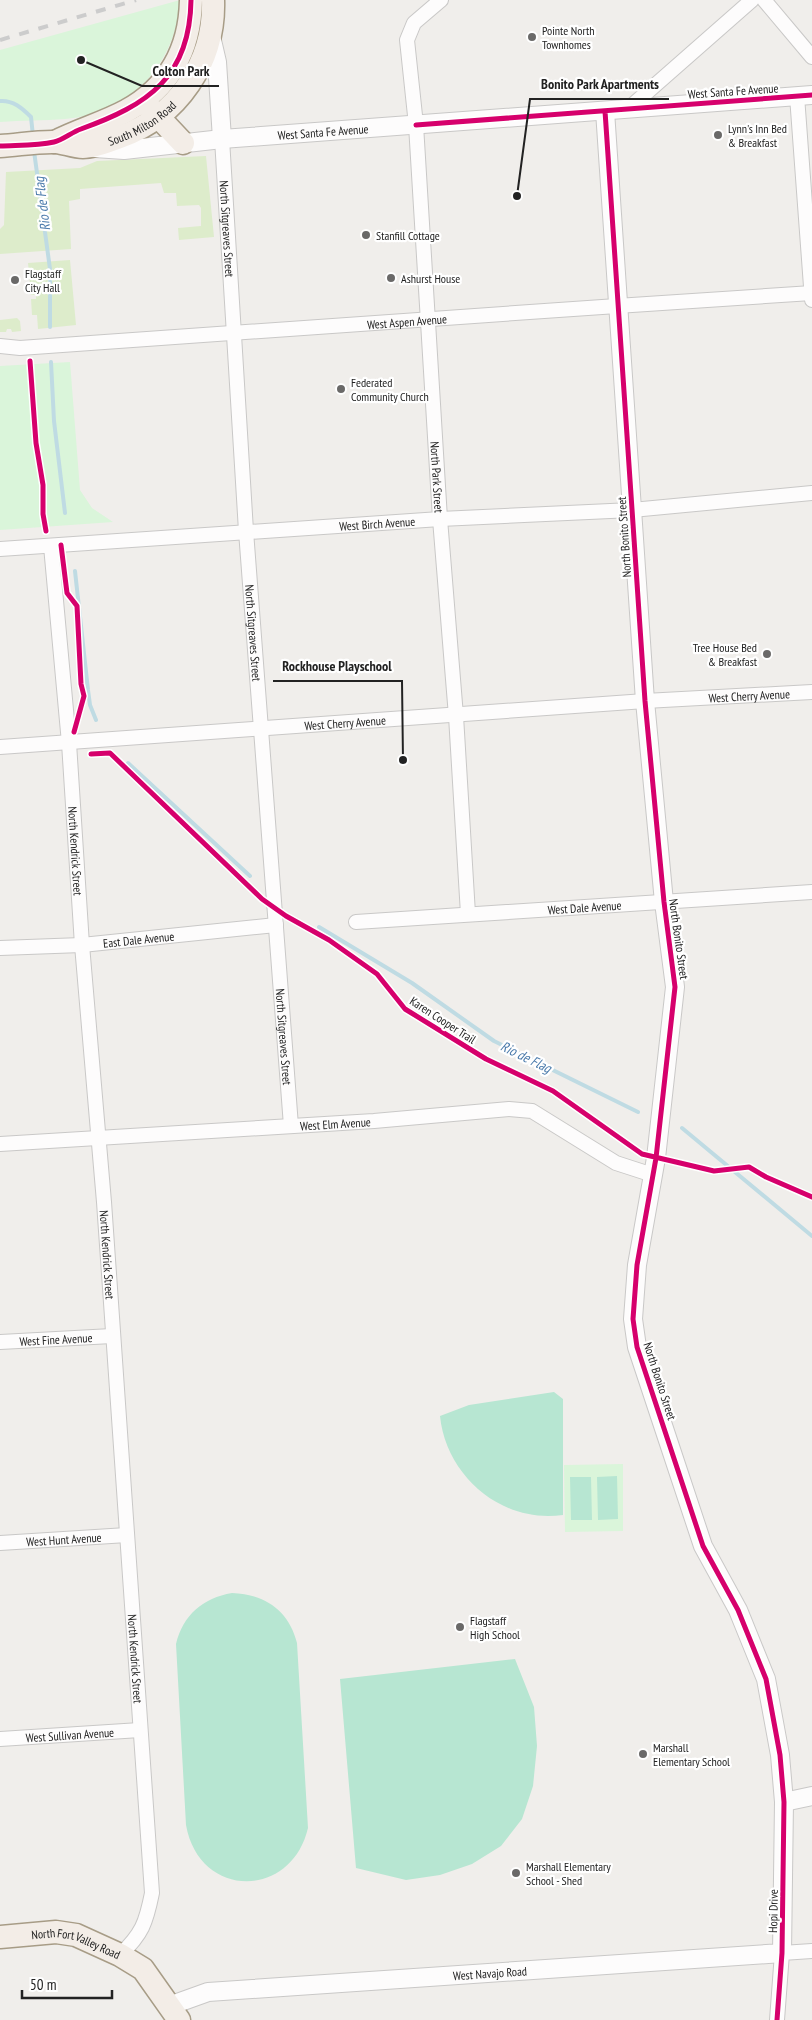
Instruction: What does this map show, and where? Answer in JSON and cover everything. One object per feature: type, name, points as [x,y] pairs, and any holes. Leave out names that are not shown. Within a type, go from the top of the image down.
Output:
[{"type":"main road","name":"South Milton Road","points":[[55,142],[77,130],[125,112],[144,101],[157,89],[177,61],[187,39],[191,0]]},
{"type":"main road","name":"South Milton Road","points":[[84,147],[128,134],[159,118],[185,91],[196,74],[211,36],[213,0]]},
{"type":"main road","points":[[144,101],[183,143]]},
{"type":"main road","name":"West Santa Fe Avenue","points":[[10,145],[55,142],[84,147]]},
{"type":"main road","name":"North Fort Valley Road","points":[[0,1937],[56,1932],[76,1936],[120,1955],[143,1969],[174,2013]]},
{"type":"street","name":"North Park Street","points":[[441,0],[414,23],[408,40],[416,124],[440,519],[456,716],[468,914]]},
{"type":"street","points":[[628,109],[752,0]]},
{"type":"street","points":[[764,0],[812,57]]},
{"type":"street","points":[[211,36],[217,62],[222,139]]},
{"type":"street","points":[[804,96],[812,300]]},
{"type":"street","name":"West Santa Fe Avenue","points":[[84,147],[124,150],[222,139],[804,96]]},
{"type":"street","name":"North Bonito Street","points":[[605,111],[620,304],[646,701],[664,902],[675,987],[653,1175],[637,1265],[632,1319],[637,1347],[703,1546],[738,1610],[766,1679],[780,1755],[784,1802]]},
{"type":"street","name":"North Sitgreaves Street","points":[[222,139],[246,531],[291,1126]]},
{"type":"street","name":"West Aspen Avenue","points":[[0,346],[20,348],[428,321],[620,304],[812,293]]},
{"type":"street","points":[[0,353],[20,348]]},
{"type":"street","name":"West Birch Avenue","points":[[0,549],[440,519],[632,510],[812,493]]},
{"type":"street","name":"North Kendrick Street","points":[[51,546],[69,744],[82,945],[98,1139],[152,1894],[140,1935],[120,1955]]},
{"type":"street","name":"West Cherry Avenue","points":[[0,747],[69,744],[646,701],[812,692]]},
{"type":"street","name":"West Dale Avenue","points":[[356,922],[812,892]]},
{"type":"street","name":"East Dale Avenue","points":[[0,948],[82,945],[276,925]]},
{"type":"street","name":"West Elm Avenue","points":[[0,1144],[374,1121],[509,1108],[532,1111],[616,1163],[653,1175]]},
{"type":"street","name":"West Fine Avenue","points":[[0,1342],[112,1336]]},
{"type":"street","name":"West Hunt Avenue","points":[[0,1543],[127,1534]]},
{"type":"street","name":"West Sullivan Avenue","points":[[0,1739],[140,1730]]},
{"type":"street","points":[[784,1802],[812,1796]]},
{"type":"street","name":"Hopi Drive","points":[[777,2020],[782,1953],[784,1802]]},
{"type":"street","name":"West Navajo Road","points":[[174,2013],[208,1992],[812,1951]]},
{"type":"green space","points":[[180,0],[177,23],[170,45],[146,81],[129,96],[110,107],[89,115],[65,119],[0,122],[0,50]]},
{"type":"green space","points":[[206,156],[214,237],[179,240],[178,228],[201,226],[201,208],[199,205],[177,206],[176,193],[164,193],[161,183],[80,189],[80,199],[69,201],[71,249],[0,254],[0,229],[4,225],[6,172],[80,168],[97,161]]},
{"type":"green space","points":[[70,260],[76,325],[38,329],[37,315],[32,315],[31,299],[36,299],[36,295],[31,295],[28,263]]},
{"type":"green space","points":[[17,318],[20,321],[21,331],[12,332],[11,329],[7,329],[6,332],[0,332],[0,320]]},
{"type":"green space","points":[[70,362],[80,490],[92,508],[113,522],[0,530],[0,366]]},
{"type":"green space","points":[[554,1392],[563,1399],[563,1515],[540,1516],[519,1512],[499,1503],[481,1491],[465,1476],[453,1458],[445,1438],[440,1416],[469,1405]]},
{"type":"green space","points":[[623,1464],[623,1531],[565,1532],[564,1465]]},
{"type":"green space","points":[[617,1476],[618,1519],[598,1520],[597,1477]]},
{"type":"green space","points":[[570,1477],[591,1477],[592,1520],[571,1520]]},
{"type":"green space","points":[[232,1593],[255,1597],[273,1606],[288,1621],[297,1643],[308,1828],[298,1852],[284,1868],[265,1878],[246,1881],[226,1877],[208,1867],[194,1849],[186,1825],[176,1644],[189,1616],[212,1599]]},
{"type":"green space","points":[[515,1659],[534,1707],[537,1746],[533,1786],[522,1819],[501,1846],[472,1864],[440,1875],[406,1880],[356,1868],[340,1679]]},
{"type":"waterway","name":"Rio de Flag","points":[[0,101],[13,103],[31,117],[33,136]]},
{"type":"waterway","name":"Rio de Flag","points":[[34,151],[50,269],[50,327]]},
{"type":"waterway","name":"Rio de Flag","points":[[51,362],[54,421],[65,513]]},
{"type":"waterway","name":"Rio de Flag","points":[[75,571],[90,705],[96,720]]},
{"type":"waterway","name":"Rio de Flag","points":[[128,763],[250,876]]},
{"type":"waterway","name":"Rio de Flag","points":[[319,927],[412,983],[494,1041],[638,1112]]},
{"type":"waterway","name":"Rio de Flag","points":[[682,1128],[812,1236]]},
{"type":"railway","points":[[0,40],[136,0]]},
{"type":"cycle path","points":[[0,146],[41,144],[57,141],[126,110],[145,98],[161,84],[173,68],[183,49],[189,27],[191,0]]},
{"type":"cycle path","points":[[416,125],[812,95]]},
{"type":"cycle path","points":[[605,111],[645,701],[664,902],[675,987],[656,1158],[637,1265],[633,1319],[637,1347],[703,1546],[738,1610],[766,1679],[780,1755],[784,1802],[782,1953],[777,2020]]},
{"type":"cycle path","points":[[30,361],[36,443],[43,485],[43,514],[46,531]]},
{"type":"cycle path","points":[[61,545],[67,593],[77,606],[81,684],[84,696],[74,732]]},
{"type":"cycle path","name":"Karen Cooper Trail","points":[[91,754],[110,753],[262,899],[286,916],[329,940],[377,974],[405,1009],[486,1059],[553,1091],[642,1154],[714,1171],[749,1167],[766,1177],[812,1197]]},
{"type":"place","name":"Pointe North Townhomes","points":[[532,37]]},
{"type":"place","name":"Colton Park","points":[[81,60]]},
{"type":"place","name":"Lynn's Inn Bed & Breakfast","points":[[718,135]]},
{"type":"place","name":"Bonito Park Apartments","points":[[517,196]]},
{"type":"place","name":"Stanfill Cottage","points":[[366,235]]},
{"type":"place","name":"Ashurst House","points":[[391,278]]},
{"type":"place","name":"Flagstaff City Hall","points":[[15,280]]},
{"type":"place","name":"Federated Community Church","points":[[341,389]]},
{"type":"place","name":"Tree House Bed & Breakfast","points":[[767,654]]},
{"type":"place","name":"Rockhouse Playschool","points":[[403,760]]},
{"type":"place","name":"Flagstaff High School","points":[[460,1627]]},
{"type":"place","name":"Marshall Elementary School","points":[[643,1754]]},
{"type":"place","name":"Marshall Elementary School - Shed","points":[[516,1873]]}]
